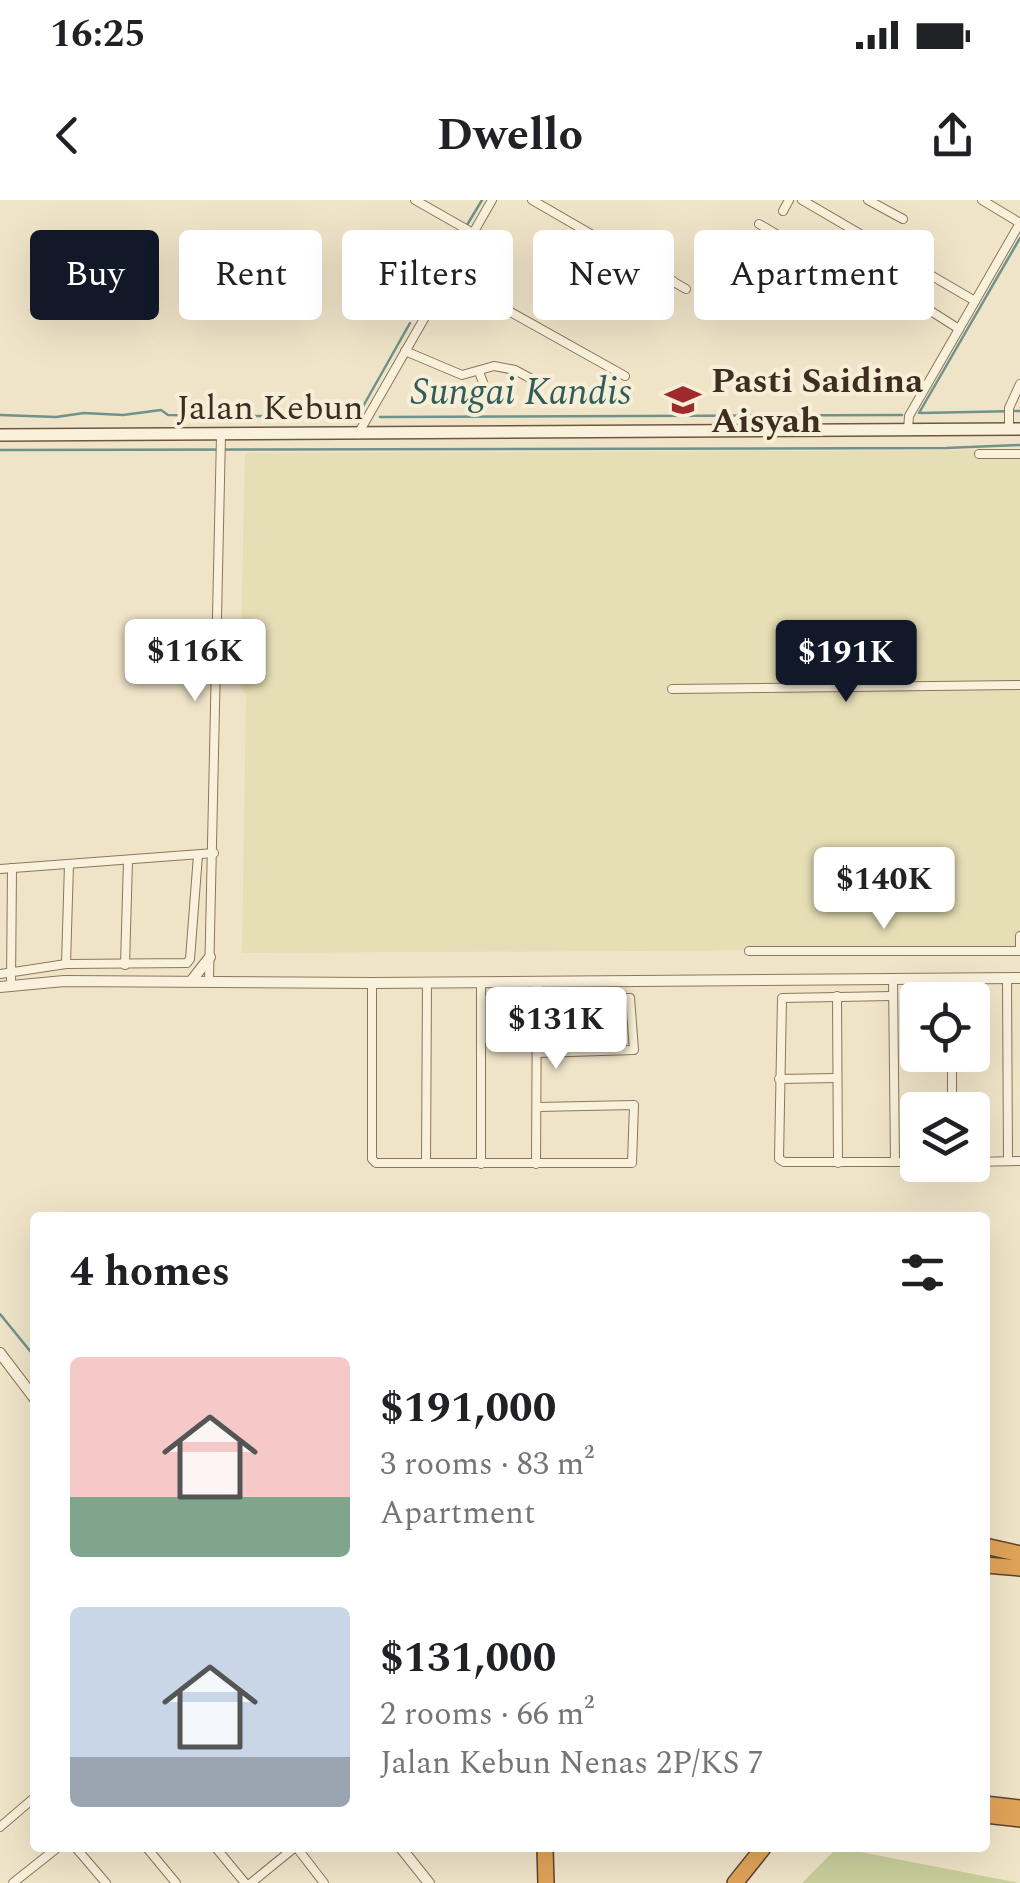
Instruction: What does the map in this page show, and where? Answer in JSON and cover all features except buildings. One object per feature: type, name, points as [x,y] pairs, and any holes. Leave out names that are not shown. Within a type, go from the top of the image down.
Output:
[{"type":"highway","points":[[990,1549],[1019,1564]]},
{"type":"highway","points":[[990,1565],[1019,1564]]},
{"type":"highway","points":[[990,1805],[1020,1808]]},
{"type":"highway","points":[[990,1816],[1020,1819]]},
{"type":"highway","points":[[545,1852],[546,1883]]},
{"type":"highway","points":[[736,1883],[759,1852]]},
{"type":"main road","name":"Jalan Kebun","points":[[0,435],[221,444],[358,434],[908,430],[1012,425]]},
{"type":"street","points":[[415,200],[467,230]]},
{"type":"street","points":[[532,200],[585,230]]},
{"type":"street","points":[[783,211],[789,200]]},
{"type":"street","points":[[802,200],[975,302]]},
{"type":"street","points":[[868,200],[902,219]]},
{"type":"street","points":[[908,430],[909,416],[1020,223],[982,200]]},
{"type":"street","points":[[470,230],[488,201]]},
{"type":"street","points":[[759,224],[900,306],[908,310],[926,308],[959,330]]},
{"type":"street","points":[[674,282],[686,289]]},
{"type":"street","points":[[513,313],[624,376]]},
{"type":"street","points":[[358,434],[423,320]]},
{"type":"street","points":[[405,351],[462,375],[494,366],[516,370],[539,383]]},
{"type":"street","points":[[480,372],[492,403]]},
{"type":"street","points":[[1012,425],[1009,408],[1020,384]]},
{"type":"street","points":[[209,980],[221,444]]},
{"type":"street","points":[[979,454],[1020,454]]},
{"type":"street","points":[[672,689],[1020,684]]},
{"type":"street","points":[[0,869],[214,853]]},
{"type":"street","points":[[5,979],[66,964],[188,963],[198,855]]},
{"type":"street","points":[[125,964],[128,860]]},
{"type":"street","points":[[66,964],[69,864]]},
{"type":"street","points":[[5,979],[12,868]]},
{"type":"street","points":[[749,951],[1020,952],[1020,936]]},
{"type":"street","points":[[210,957],[216,970],[228,980]]},
{"type":"street","points":[[192,980],[210,957]]},
{"type":"street","points":[[893,978],[895,1162]]},
{"type":"street","points":[[1007,978],[1008,1161]]},
{"type":"street","points":[[5,979],[372,983],[1020,978]]},
{"type":"street","points":[[536,1164],[537,981]]},
{"type":"street","points":[[426,982],[426,1163]]},
{"type":"street","points":[[481,982],[481,1164]]},
{"type":"street","points":[[372,983],[374,1161],[631,1164],[634,1159],[634,1105],[536,1107]]},
{"type":"street","points":[[837,996],[838,1163]]},
{"type":"street","points":[[893,996],[782,998],[779,1158],[784,1162],[900,1162]]},
{"type":"street","points":[[537,998],[628,997],[632,1004],[634,1050],[537,1054]]},
{"type":"street","points":[[1008,1043],[1020,1043]]},
{"type":"street","points":[[779,1079],[837,1078]]},
{"type":"street","points":[[990,1162],[1020,1161]]},
{"type":"street","points":[[0,1353],[30,1392]]},
{"type":"street","points":[[0,1827],[30,1801]]},
{"type":"street","points":[[13,1883],[26,1879],[53,1852]]},
{"type":"street","points":[[79,1852],[106,1883]]},
{"type":"street","points":[[150,1852],[176,1883]]},
{"type":"street","points":[[220,1852],[248,1883],[290,1852]]},
{"type":"street","points":[[298,1852],[324,1883]]},
{"type":"street","points":[[404,1852],[429,1883]]},
{"type":"shaded area","points":[[1020,450],[1020,949],[242,953],[246,696],[240,685],[245,453]]},
{"type":"green space","points":[[833,1852],[860,1852],[1019,1883],[802,1883]]},
{"type":"waterway","points":[[467,225],[482,200]]},
{"type":"waterway","points":[[919,413],[1020,238]]},
{"type":"waterway","name":"Sungai Kandis","points":[[0,415],[123,415],[161,410],[168,415],[357,417],[410,323]]},
{"type":"waterway","name":"Sungai Kandis","points":[[921,413],[1020,411]]},
{"type":"waterway","name":"Sungai Kandis","points":[[380,417],[902,415]]},
{"type":"waterway","points":[[0,450],[1020,445]]},
{"type":"waterway","points":[[0,1314],[30,1351]]},
{"type":"place","name":"Pasti Saidina Aisyah","points":[[683,400]]}]
